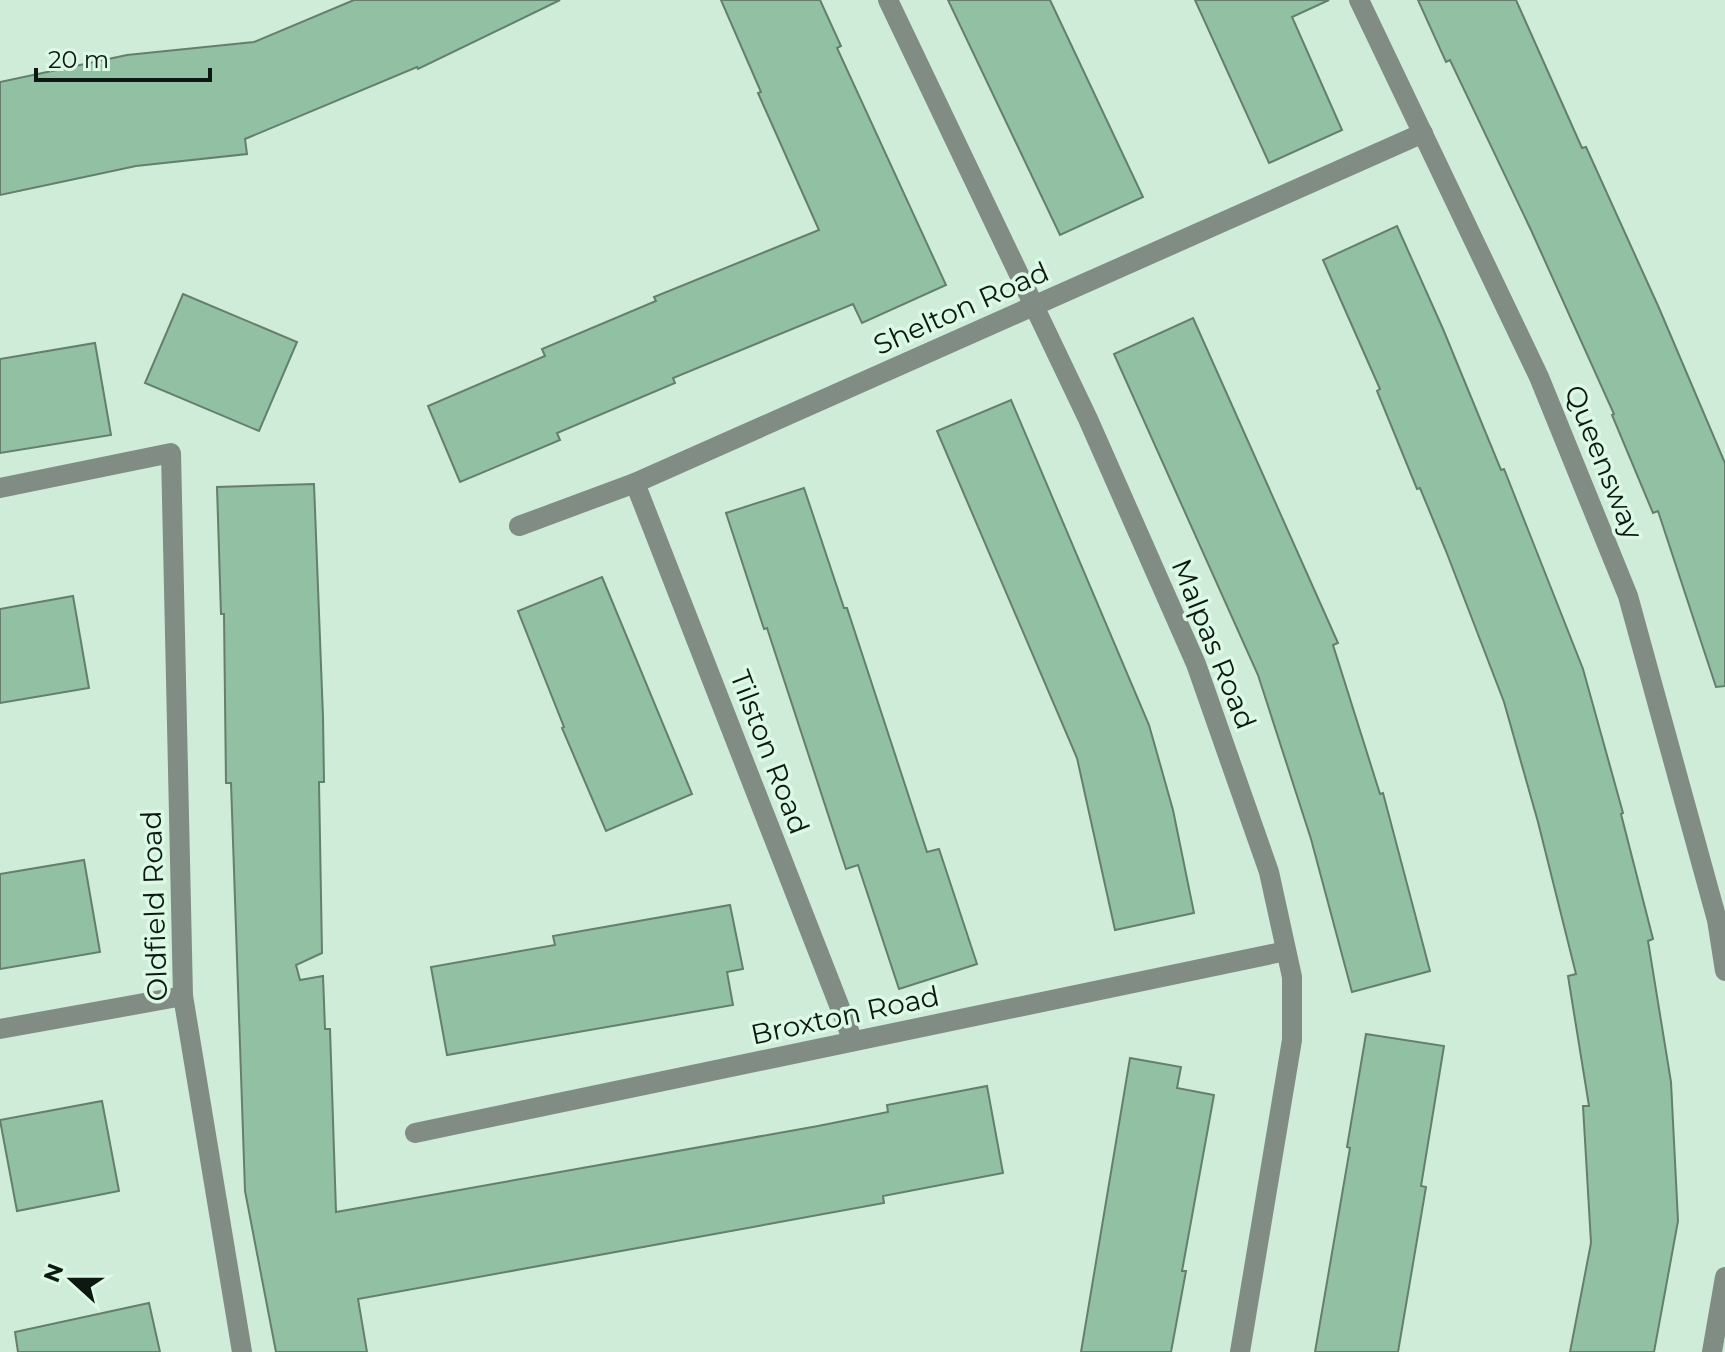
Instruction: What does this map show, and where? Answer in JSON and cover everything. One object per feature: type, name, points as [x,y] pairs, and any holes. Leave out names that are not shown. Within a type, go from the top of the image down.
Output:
[{"type":"street","name":"Malpas Road","points":[[888,0],[1088,419],[1196,664],[1269,872],[1292,977],[1292,1040],[1240,1352]]},
{"type":"street","name":"Queensway","points":[[1359,0],[1539,377],[1628,596],[1717,920],[1725,971]]},
{"type":"street","name":"Shelton Road","points":[[519,526],[635,483],[1423,133]]},
{"type":"street","name":"Oldfield Road","points":[[0,488],[171,453],[183,996],[242,1352]]},
{"type":"street","name":"Tilston Road","points":[[635,483],[853,1041]]},
{"type":"street","name":"Broxton Road","points":[[415,1133],[1286,951]]},
{"type":"street","points":[[0,1029],[183,996]]},
{"type":"street","points":[[1712,1352],[1725,1277]]},
{"type":"building","points":[[354,0],[560,0],[418,69],[245,139],[247,154],[136,166],[0,195],[0,82],[127,55],[254,42]]},
{"type":"building","points":[[721,0],[820,0],[841,46],[837,48],[946,285],[862,323],[853,304],[673,378],[675,383],[557,433],[560,440],[460,482],[428,406],[545,356],[542,349],[656,301],[654,297],[819,230],[758,93],[761,92]]},
{"type":"building","points":[[948,0],[1050,0],[1143,197],[1060,235]]},
{"type":"building","points":[[1195,0],[1329,0],[1292,17],[1342,130],[1269,163]]},
{"type":"building","points":[[1418,0],[1516,0],[1582,148],[1586,147],[1659,308],[1725,463],[1725,686],[1716,687],[1658,511],[1653,513],[1614,414],[1531,230]]},
{"type":"building","points":[[1397,226],[1501,470],[1504,469],[1583,669],[1623,813],[1653,939],[1648,941],[1671,1082],[1678,1221],[1654,1352],[1570,1352],[1591,1243],[1583,1106],[1589,1106],[1568,976],[1576,974],[1504,702],[1446,551],[1377,391],[1380,389],[1323,260]]},
{"type":"building","points":[[183,294],[297,342],[259,431],[145,383]]},
{"type":"building","points":[[1193,318],[1338,643],[1333,645],[1380,794],[1383,793],[1430,971],[1352,992],[1311,839],[1258,675],[1114,354]]},
{"type":"building","points":[[95,343],[111,435],[0,453],[0,359]]},
{"type":"building","points":[[1011,400],[1149,725],[1173,810],[1194,913],[1115,930],[1077,758],[937,431]]},
{"type":"building","points":[[314,484],[323,717],[324,782],[319,782],[322,953],[296,965],[300,980],[323,976],[325,1029],[330,1029],[336,1212],[818,1126],[888,1112],[887,1105],[987,1086],[1003,1173],[883,1196],[884,1203],[358,1299],[367,1352],[276,1352],[245,1191],[231,783],[226,783],[224,614],[221,614],[217,487]]},
{"type":"building","points":[[804,488],[927,852],[939,849],[977,964],[899,989],[858,865],[846,869],[726,513]]},
{"type":"building","points":[[602,577],[692,794],[606,831],[562,728],[518,611]]},
{"type":"building","points":[[73,596],[89,688],[0,703],[0,609]]},
{"type":"building","points":[[84,860],[100,952],[0,969],[0,874]]},
{"type":"building","points":[[730,905],[743,969],[727,972],[733,1005],[447,1055],[431,967],[555,945],[553,936]]},
{"type":"building","points":[[1366,1034],[1444,1046],[1421,1186],[1426,1187],[1398,1352],[1315,1352],[1350,1148],[1347,1147]]},
{"type":"building","points":[[1130,1058],[1181,1067],[1177,1088],[1214,1095],[1182,1271],[1186,1271],[1171,1352],[1081,1352]]},
{"type":"building","points":[[102,1101],[119,1191],[17,1211],[0,1120]]},
{"type":"building","points":[[149,1303],[160,1352],[18,1352],[15,1332]]}]
